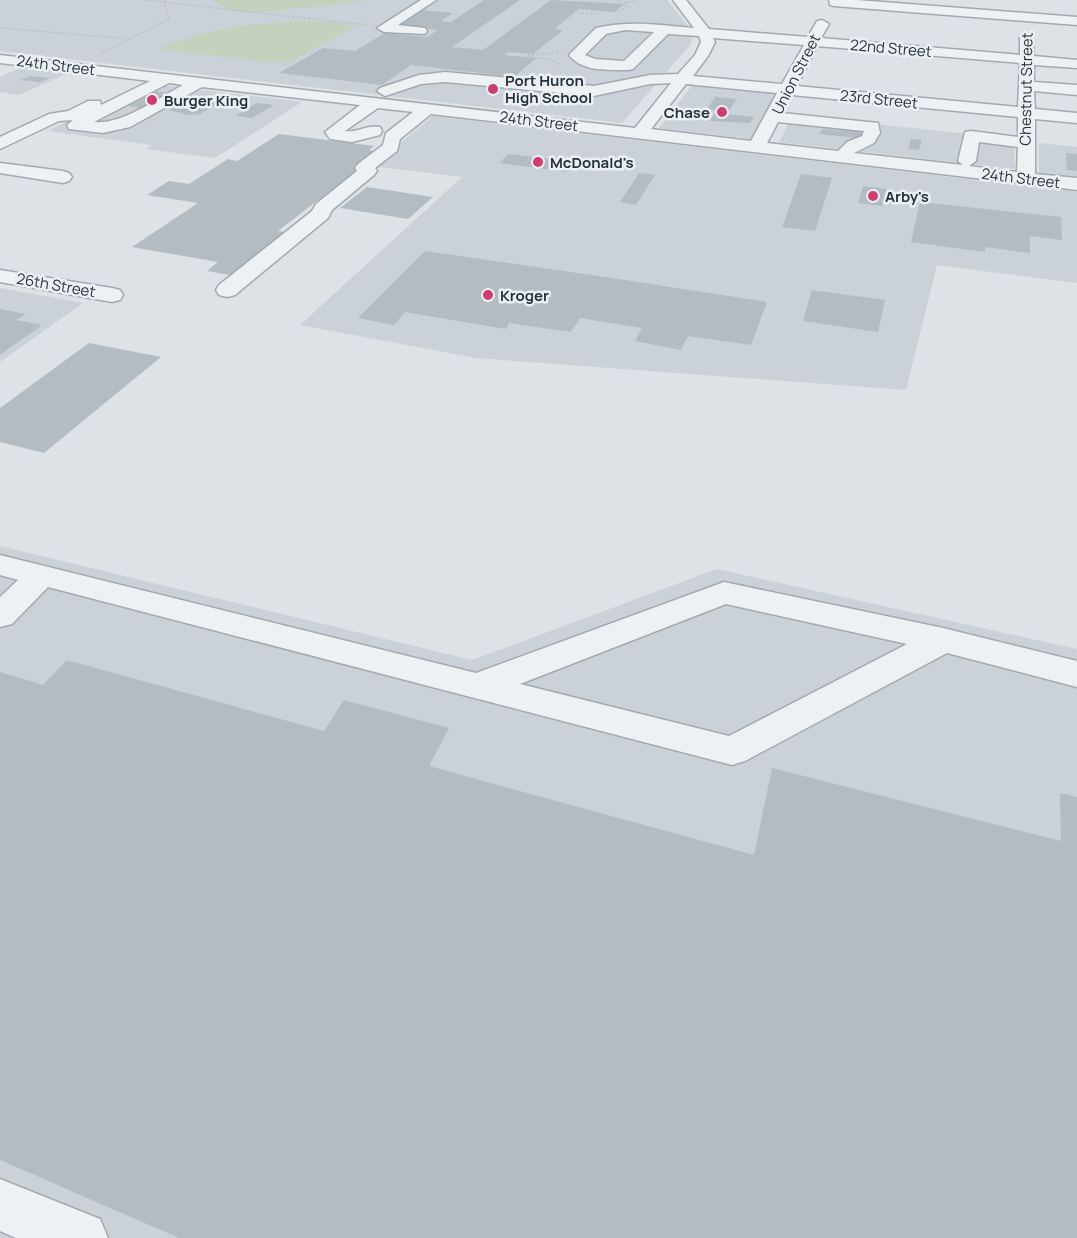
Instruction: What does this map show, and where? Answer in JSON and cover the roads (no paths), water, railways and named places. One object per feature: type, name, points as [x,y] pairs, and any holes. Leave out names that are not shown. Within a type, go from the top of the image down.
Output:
[{"type":"street","points":[[420,31],[385,27],[429,0]]},
{"type":"street","points":[[639,133],[705,49],[708,42],[705,33],[679,0]]},
{"type":"street","name":"Chestnut Street","points":[[1026,178],[1026,60],[1020,38],[1027,17],[1028,0]]},
{"type":"street","points":[[835,1],[1077,21]]},
{"type":"street","name":"Union Street","points":[[760,141],[813,41],[830,21],[835,1]]},
{"type":"street","name":"22nd Street","points":[[665,29],[628,66],[597,64],[576,55],[601,31],[610,27],[625,26],[665,29],[705,33],[813,41],[1077,64]]},
{"type":"street","points":[[0,45],[96,56],[198,75],[298,80],[380,96],[616,117]]},
{"type":"street","points":[[0,68],[44,50]]},
{"type":"street","name":"24th Street","points":[[0,59],[143,81],[175,83],[198,75],[279,91],[380,96],[402,105],[639,133],[791,145],[807,135],[830,138],[846,152],[909,165],[910,155],[1026,178],[1077,184]]},
{"type":"street","points":[[396,134],[374,131],[352,137],[336,135],[333,132],[380,96],[419,80],[445,77],[565,90],[616,90],[637,94],[630,101]]},
{"type":"street","name":"23rd Street","points":[[616,90],[627,84],[654,78],[682,79],[1077,118]]},
{"type":"street","points":[[279,91],[298,80]]},
{"type":"street","points":[[143,81],[75,125],[111,127],[124,123],[175,83]]},
{"type":"street","points":[[0,144],[55,117],[72,115],[105,99],[115,87],[143,81]]},
{"type":"street","points":[[1026,86],[1077,90]]},
{"type":"street","points":[[55,117],[51,111],[103,90]]},
{"type":"street","points":[[374,131],[372,129],[402,105]]},
{"type":"street","points":[[227,290],[321,214],[323,208],[368,171],[364,168],[392,147],[392,137],[428,108]]},
{"type":"street","points":[[774,117],[872,127],[873,133],[869,140],[846,152]]},
{"type":"street","points":[[967,166],[971,136],[1025,143]]},
{"type":"street","points":[[0,168],[63,177]]},
{"type":"street","name":"26th Street","points":[[0,276],[112,295]]},
{"type":"street","points":[[0,565],[732,751],[942,640]]},
{"type":"street","points":[[0,616],[42,576]]},
{"type":"street","points":[[478,686],[724,592],[942,640],[1077,674]]},
{"type":"street","points":[[0,1205],[81,1238]]},
{"type":"place","name":"Port Huron High School","points":[[493,89]]},
{"type":"place","name":"Burger King","points":[[152,100]]},
{"type":"place","name":"Chase","points":[[722,112]]},
{"type":"place","name":"McDonald's","points":[[538,162]]},
{"type":"place","name":"Arby's","points":[[873,196]]},
{"type":"place","name":"Kroger","points":[[488,295]]}]
